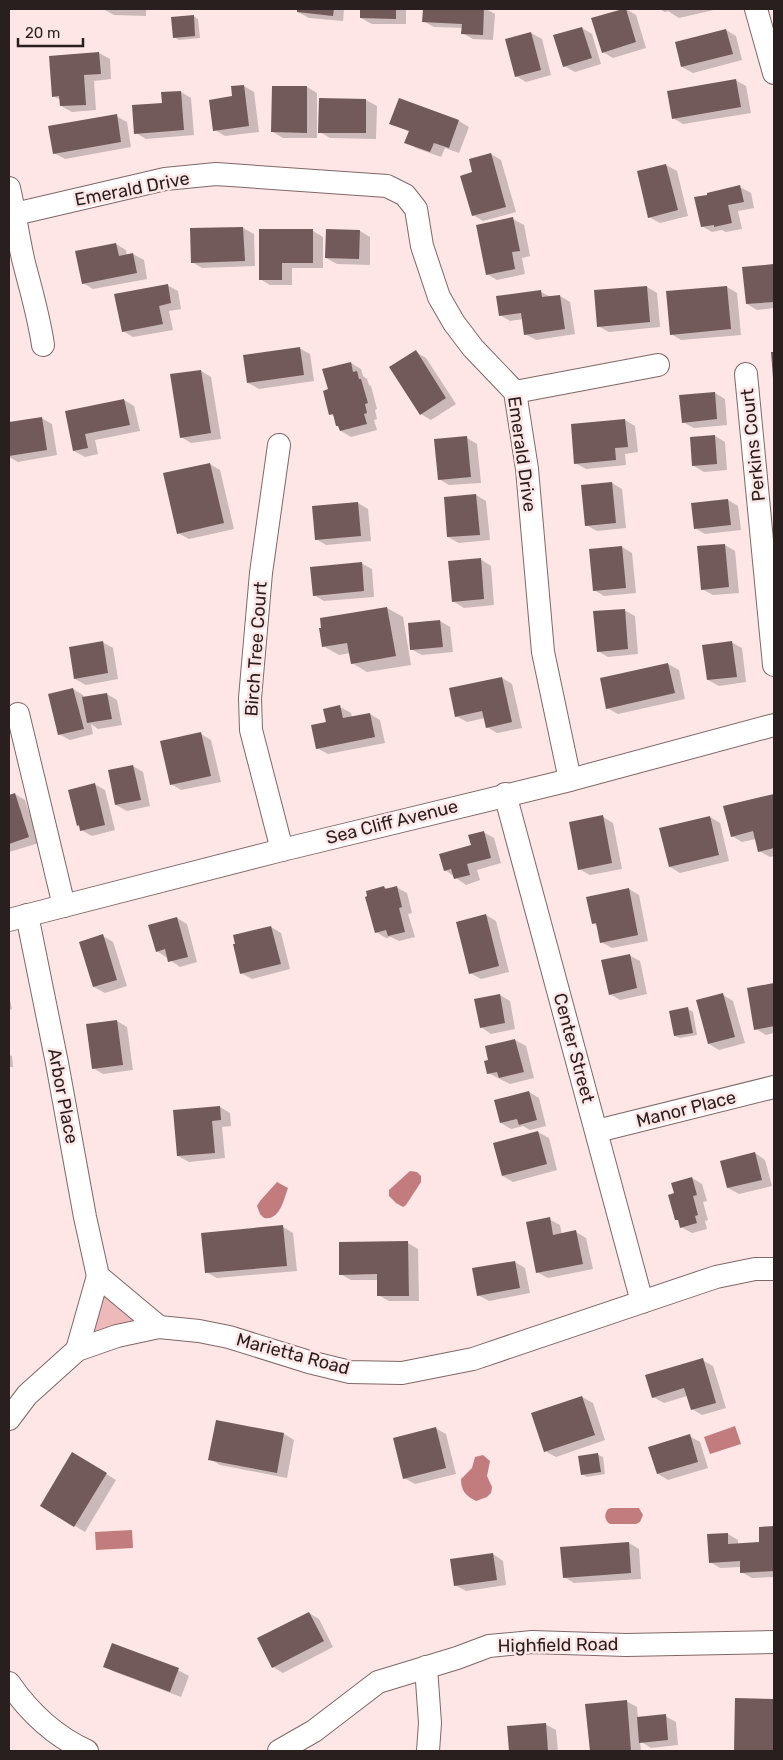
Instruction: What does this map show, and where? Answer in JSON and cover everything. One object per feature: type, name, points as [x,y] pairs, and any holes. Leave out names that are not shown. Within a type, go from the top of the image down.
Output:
[{"type":"street","points":[[756,9],[774,73]]},
{"type":"street","name":"Emerald Drive","points":[[16,214],[164,178],[216,174],[387,186],[405,195],[416,209],[425,254],[439,297],[454,323],[473,348],[515,392],[528,469],[543,652],[570,780]]},
{"type":"street","points":[[9,188],[16,214],[23,261],[40,323],[43,345]]},
{"type":"street","points":[[515,392],[658,365]]},
{"type":"street","name":"Perkins Court","points":[[746,374],[774,665]]},
{"type":"street","name":"Birch Tree Court","points":[[279,446],[261,573],[250,698],[251,730],[282,850]]},
{"type":"street","points":[[18,714],[64,906]]},
{"type":"street","name":"Sea Cliff Avenue","points":[[18,917],[505,794],[570,780],[774,725]]},
{"type":"street","name":"Center Street","points":[[505,794],[642,1302]]},
{"type":"street","name":"Arbor Place","points":[[18,917],[57,1063],[85,1217],[98,1276],[77,1350]]},
{"type":"street","name":"Manor Place","points":[[597,1131],[774,1088]]},
{"type":"street","name":"Marietta Road","points":[[9,1420],[27,1395],[77,1350],[117,1336],[159,1327],[229,1336],[309,1362],[350,1372],[402,1373],[473,1359],[716,1277],[755,1269],[774,1269]]},
{"type":"street","points":[[98,1276],[159,1327]]},
{"type":"street","name":"Highfield Road","points":[[279,1751],[314,1731],[378,1682],[426,1666],[458,1658],[488,1646],[532,1642],[626,1645],[774,1642]]},
{"type":"street","points":[[426,1666],[430,1723],[428,1751]]},
{"type":"street","points":[[9,1683],[24,1705],[50,1729],[86,1751]]},
{"type":"shaded area","points":[[410,1171],[417,1172],[421,1176],[421,1182],[403,1207],[389,1196],[389,1190]]},
{"type":"shaded area","points":[[277,1182],[288,1188],[285,1198],[278,1213],[269,1218],[264,1218],[257,1206]]},
{"type":"shaded area","points":[[104,1294],[139,1321],[89,1335]]},
{"type":"shaded area","points":[[735,1426],[741,1444],[710,1454],[704,1437]]},
{"type":"shaded area","points":[[483,1455],[490,1461],[487,1476],[492,1487],[491,1493],[487,1497],[476,1501],[465,1493],[461,1479],[472,1468],[475,1457]]},
{"type":"shaded area","points":[[639,1508],[643,1515],[640,1522],[636,1524],[610,1524],[605,1515],[608,1509]]},
{"type":"shaded area","points":[[132,1530],[133,1548],[96,1550],[95,1532]]},
{"type":"building","points":[[297,9],[334,9],[333,16],[297,12]]},
{"type":"building","points":[[360,9],[396,9],[396,19],[360,18]]},
{"type":"building","points":[[423,9],[484,9],[483,35],[461,34],[462,24],[422,22]]},
{"type":"building","points":[[626,9],[636,42],[602,53],[591,18]]},
{"type":"building","points":[[194,15],[195,36],[173,38],[171,17]]},
{"type":"building","points":[[582,27],[592,58],[563,67],[553,35]]},
{"type":"building","points":[[726,29],[733,54],[681,67],[675,42]]},
{"type":"building","points":[[531,32],[541,70],[515,77],[505,39]]},
{"type":"building","points":[[99,52],[101,74],[84,75],[86,105],[60,106],[59,96],[52,97],[49,56]]},
{"type":"building","points":[[736,79],[741,107],[672,119],[667,91]]},
{"type":"building","points":[[244,85],[249,126],[213,131],[209,100],[232,96],[231,86]]},
{"type":"building","points":[[272,86],[307,86],[307,133],[271,132]]},
{"type":"building","points":[[181,91],[184,130],[134,134],[132,105],[162,103],[161,92]]},
{"type":"building","points":[[319,98],[366,99],[366,133],[318,133]]},
{"type":"building","points":[[399,98],[459,120],[449,148],[434,143],[430,152],[404,143],[409,131],[389,124]]},
{"type":"building","points":[[117,114],[121,142],[53,154],[48,126]]},
{"type":"building","points":[[491,153],[506,207],[472,216],[460,176],[472,172],[469,159]]},
{"type":"building","points":[[666,164],[678,210],[648,218],[637,171]]},
{"type":"building","points":[[740,185],[744,202],[728,205],[732,223],[714,227],[714,225],[701,227],[694,197]]},
{"type":"building","points":[[513,217],[520,251],[512,252],[515,269],[486,275],[476,225]]},
{"type":"building","points":[[243,227],[245,261],[191,263],[190,228]]},
{"type":"building","points":[[259,229],[313,229],[313,263],[282,263],[282,280],[259,280]]},
{"type":"building","points":[[326,229],[360,230],[359,259],[325,258]]},
{"type":"building","points":[[116,243],[119,256],[133,253],[137,273],[82,284],[75,251]]},
{"type":"building","points":[[774,264],[774,302],[746,304],[742,267]]},
{"type":"building","points":[[168,284],[171,303],[159,306],[163,324],[122,332],[114,294]]},
{"type":"building","points":[[647,286],[650,322],[597,327],[594,290]]},
{"type":"building","points":[[727,286],[731,329],[670,335],[666,291]]},
{"type":"building","points":[[541,290],[542,297],[560,295],[565,329],[524,335],[521,313],[499,316],[496,296]]},
{"type":"building","points":[[300,347],[304,375],[247,383],[243,355]]},
{"type":"building","points":[[416,350],[446,398],[420,415],[389,367]]},
{"type":"building","points":[[771,352],[774,352],[774,378],[773,378]]},
{"type":"building","points":[[351,362],[353,372],[357,371],[359,379],[361,379],[368,403],[365,404],[367,413],[364,414],[367,424],[340,431],[338,426],[336,426],[333,414],[329,415],[323,391],[328,389],[322,369]]},
{"type":"building","points":[[201,370],[211,433],[180,438],[170,374]]},
{"type":"building","points":[[715,392],[717,419],[682,423],[679,395]]},
{"type":"building","points":[[124,399],[130,425],[85,434],[88,448],[73,451],[65,411]]},
{"type":"building","points":[[42,417],[47,450],[9,456],[9,422]]},
{"type":"building","points":[[625,419],[628,447],[615,448],[616,460],[574,464],[571,424]]},
{"type":"building","points":[[715,435],[717,464],[692,466],[690,437]]},
{"type":"building","points":[[467,436],[471,477],[438,480],[434,439]]},
{"type":"building","points":[[210,463],[224,523],[177,534],[163,473]]},
{"type":"building","points":[[612,482],[616,523],[585,526],[581,485]]},
{"type":"building","points":[[476,494],[480,535],[447,537],[444,497]]},
{"type":"building","points":[[728,499],[731,525],[694,529],[691,503]]},
{"type":"building","points":[[358,502],[361,536],[315,540],[312,506]]},
{"type":"building","points":[[725,544],[729,587],[701,590],[697,546]]},
{"type":"building","points":[[622,546],[626,588],[593,591],[589,549]]},
{"type":"building","points":[[481,558],[484,599],[452,602],[448,561]]},
{"type":"building","points":[[362,562],[364,591],[313,596],[310,567]]},
{"type":"building","points":[[387,607],[396,656],[351,664],[347,643],[322,647],[319,628],[321,628],[320,618]]},
{"type":"building","points":[[625,609],[628,649],[597,652],[593,611]]},
{"type":"building","points":[[440,620],[443,647],[410,650],[408,623]]},
{"type":"building","points":[[103,641],[108,673],[74,679],[69,647]]},
{"type":"building","points":[[732,641],[737,677],[707,680],[702,645]]},
{"type":"building","points":[[668,663],[675,693],[606,709],[600,678]]},
{"type":"building","points":[[502,677],[512,722],[486,728],[482,711],[455,717],[449,688]]},
{"type":"building","points":[[73,688],[84,729],[58,735],[48,694]]},
{"type":"building","points":[[107,693],[112,719],[87,723],[82,697]]},
{"type":"building","points":[[340,705],[343,718],[370,713],[375,737],[316,749],[311,725],[326,722],[323,709]]},
{"type":"building","points":[[201,732],[211,776],[170,785],[160,741]]},
{"type":"building","points":[[133,765],[141,800],[115,805],[108,770]]},
{"type":"building","points":[[95,783],[105,825],[80,831],[68,790]]},
{"type":"building","points":[[15,793],[29,837],[9,844],[9,795]]},
{"type":"building","points":[[774,794],[774,848],[758,852],[753,831],[731,837],[723,806]]},
{"type":"building","points":[[603,815],[612,863],[578,870],[569,822]]},
{"type":"building","points":[[710,816],[719,855],[669,867],[659,828]]},
{"type":"building","points":[[484,831],[491,858],[467,864],[470,875],[454,879],[451,869],[444,871],[439,854],[471,845],[468,835]]},
{"type":"building","points":[[384,886],[385,889],[397,886],[402,907],[399,908],[405,932],[388,936],[386,930],[375,933],[365,897],[367,896],[366,891]]},
{"type":"building","points":[[629,888],[638,935],[600,943],[596,923],[592,924],[586,897]]},
{"type":"building","points":[[486,914],[499,966],[469,974],[456,922]]},
{"type":"building","points":[[177,917],[188,957],[168,962],[165,949],[156,952],[148,925]]},
{"type":"building","points":[[271,926],[281,964],[240,974],[233,944],[235,944],[233,935]]},
{"type":"building","points":[[103,934],[117,980],[93,987],[79,942]]},
{"type":"building","points":[[630,954],[637,988],[609,995],[601,960]]},
{"type":"building","points":[[774,983],[774,1026],[754,1030],[747,988]]},
{"type":"building","points":[[723,993],[735,1037],[708,1044],[696,1000]]},
{"type":"building","points":[[500,994],[505,1023],[480,1028],[474,999]]},
{"type":"building","points":[[688,1007],[693,1033],[674,1036],[669,1011]]},
{"type":"building","points":[[117,1020],[123,1065],[92,1069],[86,1024]]},
{"type":"building","points":[[515,1039],[524,1072],[499,1078],[497,1072],[487,1074],[484,1061],[488,1060],[485,1046]]},
{"type":"building","points":[[529,1091],[537,1120],[519,1125],[517,1119],[500,1123],[494,1100]]},
{"type":"building","points":[[220,1106],[221,1120],[212,1121],[215,1153],[177,1156],[173,1110]]},
{"type":"building","points":[[538,1131],[547,1164],[502,1176],[493,1143]]},
{"type":"building","points":[[755,1152],[762,1180],[727,1188],[720,1161]]},
{"type":"building","points":[[692,1177],[697,1195],[693,1196],[698,1215],[695,1216],[697,1223],[680,1228],[678,1220],[675,1220],[668,1195],[674,1193],[671,1183]]},
{"type":"building","points":[[550,1217],[553,1235],[576,1230],[583,1264],[536,1273],[526,1222]]},
{"type":"building","points":[[283,1225],[287,1266],[205,1273],[201,1233]]},
{"type":"building","points":[[408,1241],[409,1296],[377,1296],[377,1274],[339,1275],[339,1242]]},
{"type":"building","points":[[515,1261],[520,1288],[477,1296],[472,1268]]},
{"type":"building","points":[[703,1358],[716,1403],[691,1410],[684,1388],[652,1398],[645,1375]]},
{"type":"building","points":[[582,1396],[595,1435],[544,1452],[531,1413]]},
{"type":"building","points":[[216,1420],[284,1433],[277,1473],[208,1460]]},
{"type":"building","points":[[436,1427],[446,1468],[403,1479],[393,1438]]},
{"type":"building","points":[[690,1434],[698,1462],[657,1474],[648,1447]]},
{"type":"building","points":[[72,1452],[107,1473],[74,1527],[40,1506]]},
{"type":"building","points":[[598,1453],[601,1472],[581,1475],[578,1456]]},
{"type":"building","points":[[774,1526],[774,1571],[740,1573],[740,1561],[709,1563],[707,1534],[728,1533],[728,1544],[759,1542],[759,1527]]},
{"type":"building","points":[[629,1542],[631,1573],[563,1578],[560,1547]]},
{"type":"building","points":[[493,1553],[497,1580],[454,1586],[450,1559]]},
{"type":"building","points":[[309,1612],[324,1641],[272,1668],[257,1638]]},
{"type":"building","points":[[112,1643],[179,1668],[170,1692],[103,1667]]},
{"type":"building","points":[[735,1698],[774,1699],[774,1751],[734,1751]]},
{"type":"building","points":[[627,1700],[631,1751],[590,1751],[585,1704]]},
{"type":"building","points":[[666,1714],[668,1740],[639,1743],[637,1717]]},
{"type":"building","points":[[546,1723],[548,1751],[509,1751],[507,1726]]}]
